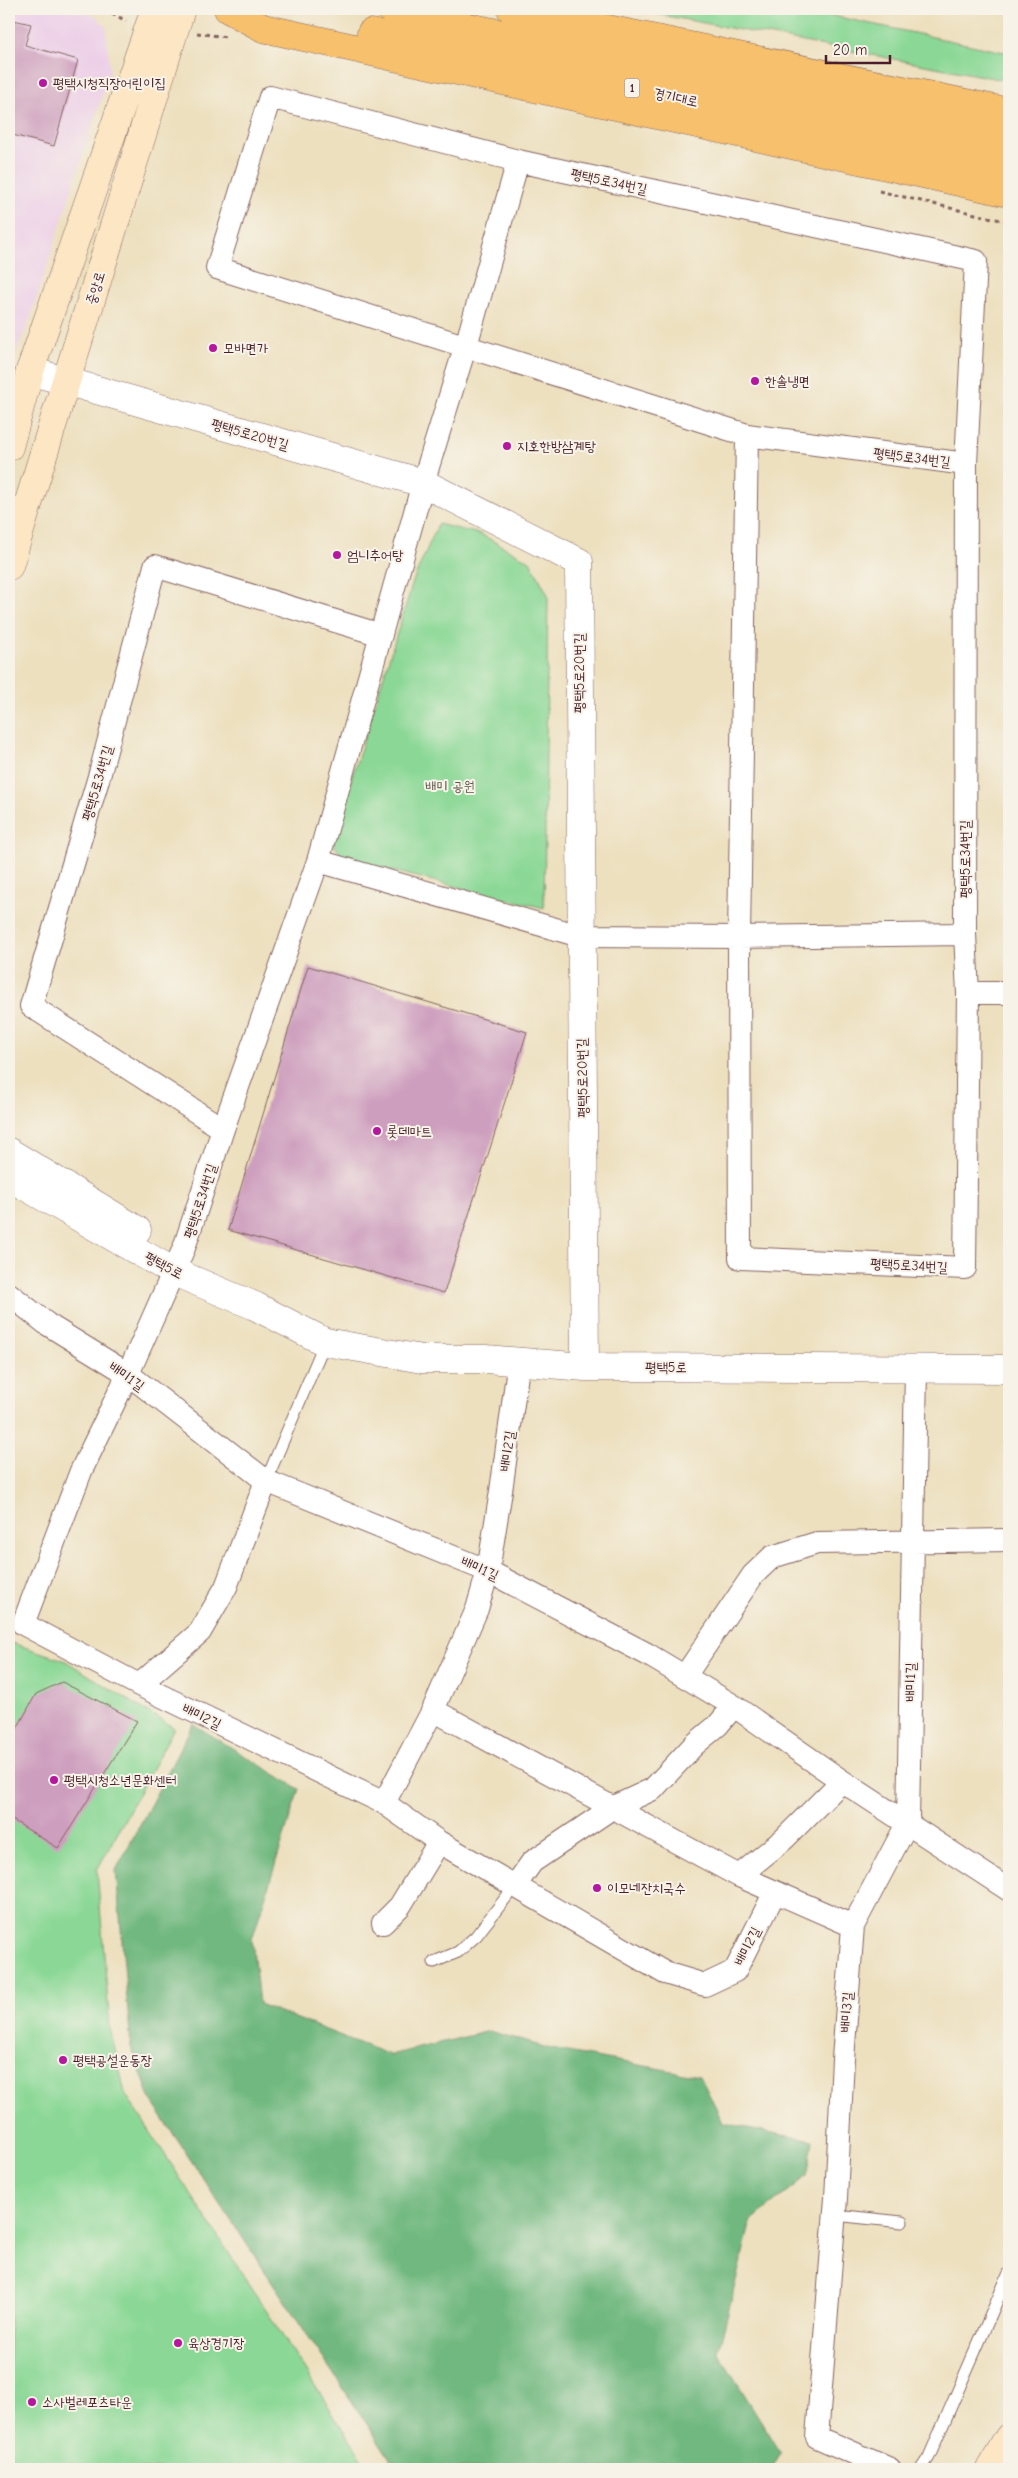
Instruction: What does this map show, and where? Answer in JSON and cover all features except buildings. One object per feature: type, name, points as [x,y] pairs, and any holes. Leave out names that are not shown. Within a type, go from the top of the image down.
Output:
[{"type":"main road","points":[[9,448],[30,371],[155,9]]},
{"type":"main road","name":"중앙로","points":[[9,566],[181,9]]},
{"type":"main road","points":[[228,9],[263,28],[1009,193]]},
{"type":"main road","name":"경기대로","points":[[255,9],[1009,166]]},
{"type":"main road","name":"경기대로","points":[[390,9],[463,26],[1009,138]]},
{"type":"main road","points":[[511,9],[1009,112]]},
{"type":"main road","points":[[990,2469],[1009,2438]]},
{"type":"street","points":[[466,346],[217,268],[270,97],[518,161]]},
{"type":"street","name":"평택5로34번길","points":[[23,1624],[81,1471],[128,1374],[184,1248],[223,1129],[318,861],[423,483],[466,346],[518,161],[976,261],[966,464],[965,934],[968,993],[965,1268],[740,1258],[739,938],[747,436]]},
{"type":"street","name":"평택5로34번길","points":[[466,346],[747,436],[966,464]]},
{"type":"street","name":"평택5로20번길","points":[[30,371],[423,483],[578,562],[585,1367]]},
{"type":"street","name":"평택5로34번길","points":[[223,1129],[31,1006],[100,773],[155,566],[381,635]]},
{"type":"street","points":[[318,861],[580,936],[739,938],[965,934]]},
{"type":"street","points":[[968,993],[1009,993]]},
{"type":"street","points":[[9,1152],[148,1236],[174,1272]]},
{"type":"street","name":"평택5로","points":[[9,1178],[174,1272],[255,1306],[325,1342],[422,1359],[519,1360],[585,1367],[1009,1369]]},
{"type":"street","name":"배미1길","points":[[9,1294],[47,1324],[128,1374],[266,1481],[488,1570],[647,1654],[734,1706],[842,1781],[908,1822],[1009,1890]]},
{"type":"street","name":"배미2길","points":[[384,1803],[433,1710],[477,1609],[488,1570],[519,1360]]},
{"type":"street","name":"배미1길","points":[[908,1822],[916,1368]]},
{"type":"street","points":[[138,1685],[200,1632],[226,1587],[266,1481]]},
{"type":"street","points":[[684,1676],[753,1575],[772,1557],[817,1543],[1009,1540]]},
{"type":"street","name":"배미2길","points":[[23,1624],[138,1685],[384,1803],[439,1842],[665,1973],[705,1984],[735,1971],[775,1892]]},
{"type":"street","points":[[515,1886],[532,1862],[612,1808],[653,1789],[694,1745],[718,1725],[734,1706]]},
{"type":"street","points":[[433,1710],[739,1876],[853,1926]]},
{"type":"street","points":[[739,1876],[784,1839],[842,1781]]},
{"type":"street","name":"배미3길","points":[[890,2469],[818,2437],[835,2215],[843,2059],[853,1926],[908,1822]]},
{"type":"street","points":[[383,1924],[400,1906],[439,1842]]},
{"type":"lane","points":[[266,1481],[325,1342]]},
{"type":"lane","points":[[434,1962],[458,1952],[476,1936],[515,1886]]},
{"type":"lane","points":[[835,2215],[902,2222]]},
{"type":"lane","points":[[921,2469],[929,2457],[1009,2273]]},
{"type":"shaded area","points":[[9,9],[64,9],[96,16],[106,27],[110,71],[30,319],[9,369]]},
{"type":"green space","points":[[630,9],[800,9],[1009,53],[1009,81]]},
{"type":"green space","name":"배미 공원","points":[[438,524],[480,534],[530,561],[548,595],[544,908],[343,859],[332,841],[414,579]]},
{"type":"green space","name":"평택공설운동장","points":[[9,1642],[64,1660],[174,1728],[97,1870],[110,2028],[125,2093],[369,2469],[9,2469]]},
{"type":"green space","points":[[193,1724],[299,1789],[252,1939],[259,2004],[390,2055],[489,2031],[551,2049],[700,2076],[723,2123],[813,2141],[807,2176],[751,2221],[718,2352],[781,2453],[772,2469],[397,2469],[152,2102],[131,2047],[116,1870]]},
{"type":"place","name":"평택시청직장어린이집","points":[[43,83]]},
{"type":"place","name":"모바면가","points":[[213,348]]},
{"type":"place","name":"한솔냉면","points":[[755,381]]},
{"type":"place","name":"지호한방삼계탕","points":[[507,446]]},
{"type":"place","name":"엄니추어탕","points":[[337,555]]},
{"type":"place","name":"롯데마트","points":[[377,1131]]},
{"type":"place","name":"평택시청소년문화센터","points":[[54,1780]]},
{"type":"place","name":"이모네잔치국수","points":[[597,1888]]},
{"type":"place","name":"평택공설운동장","points":[[63,2060]]},
{"type":"place","name":"육상경기장","points":[[178,2343]]},
{"type":"place","name":"소사벌레포츠타운","points":[[32,2402]]}]
